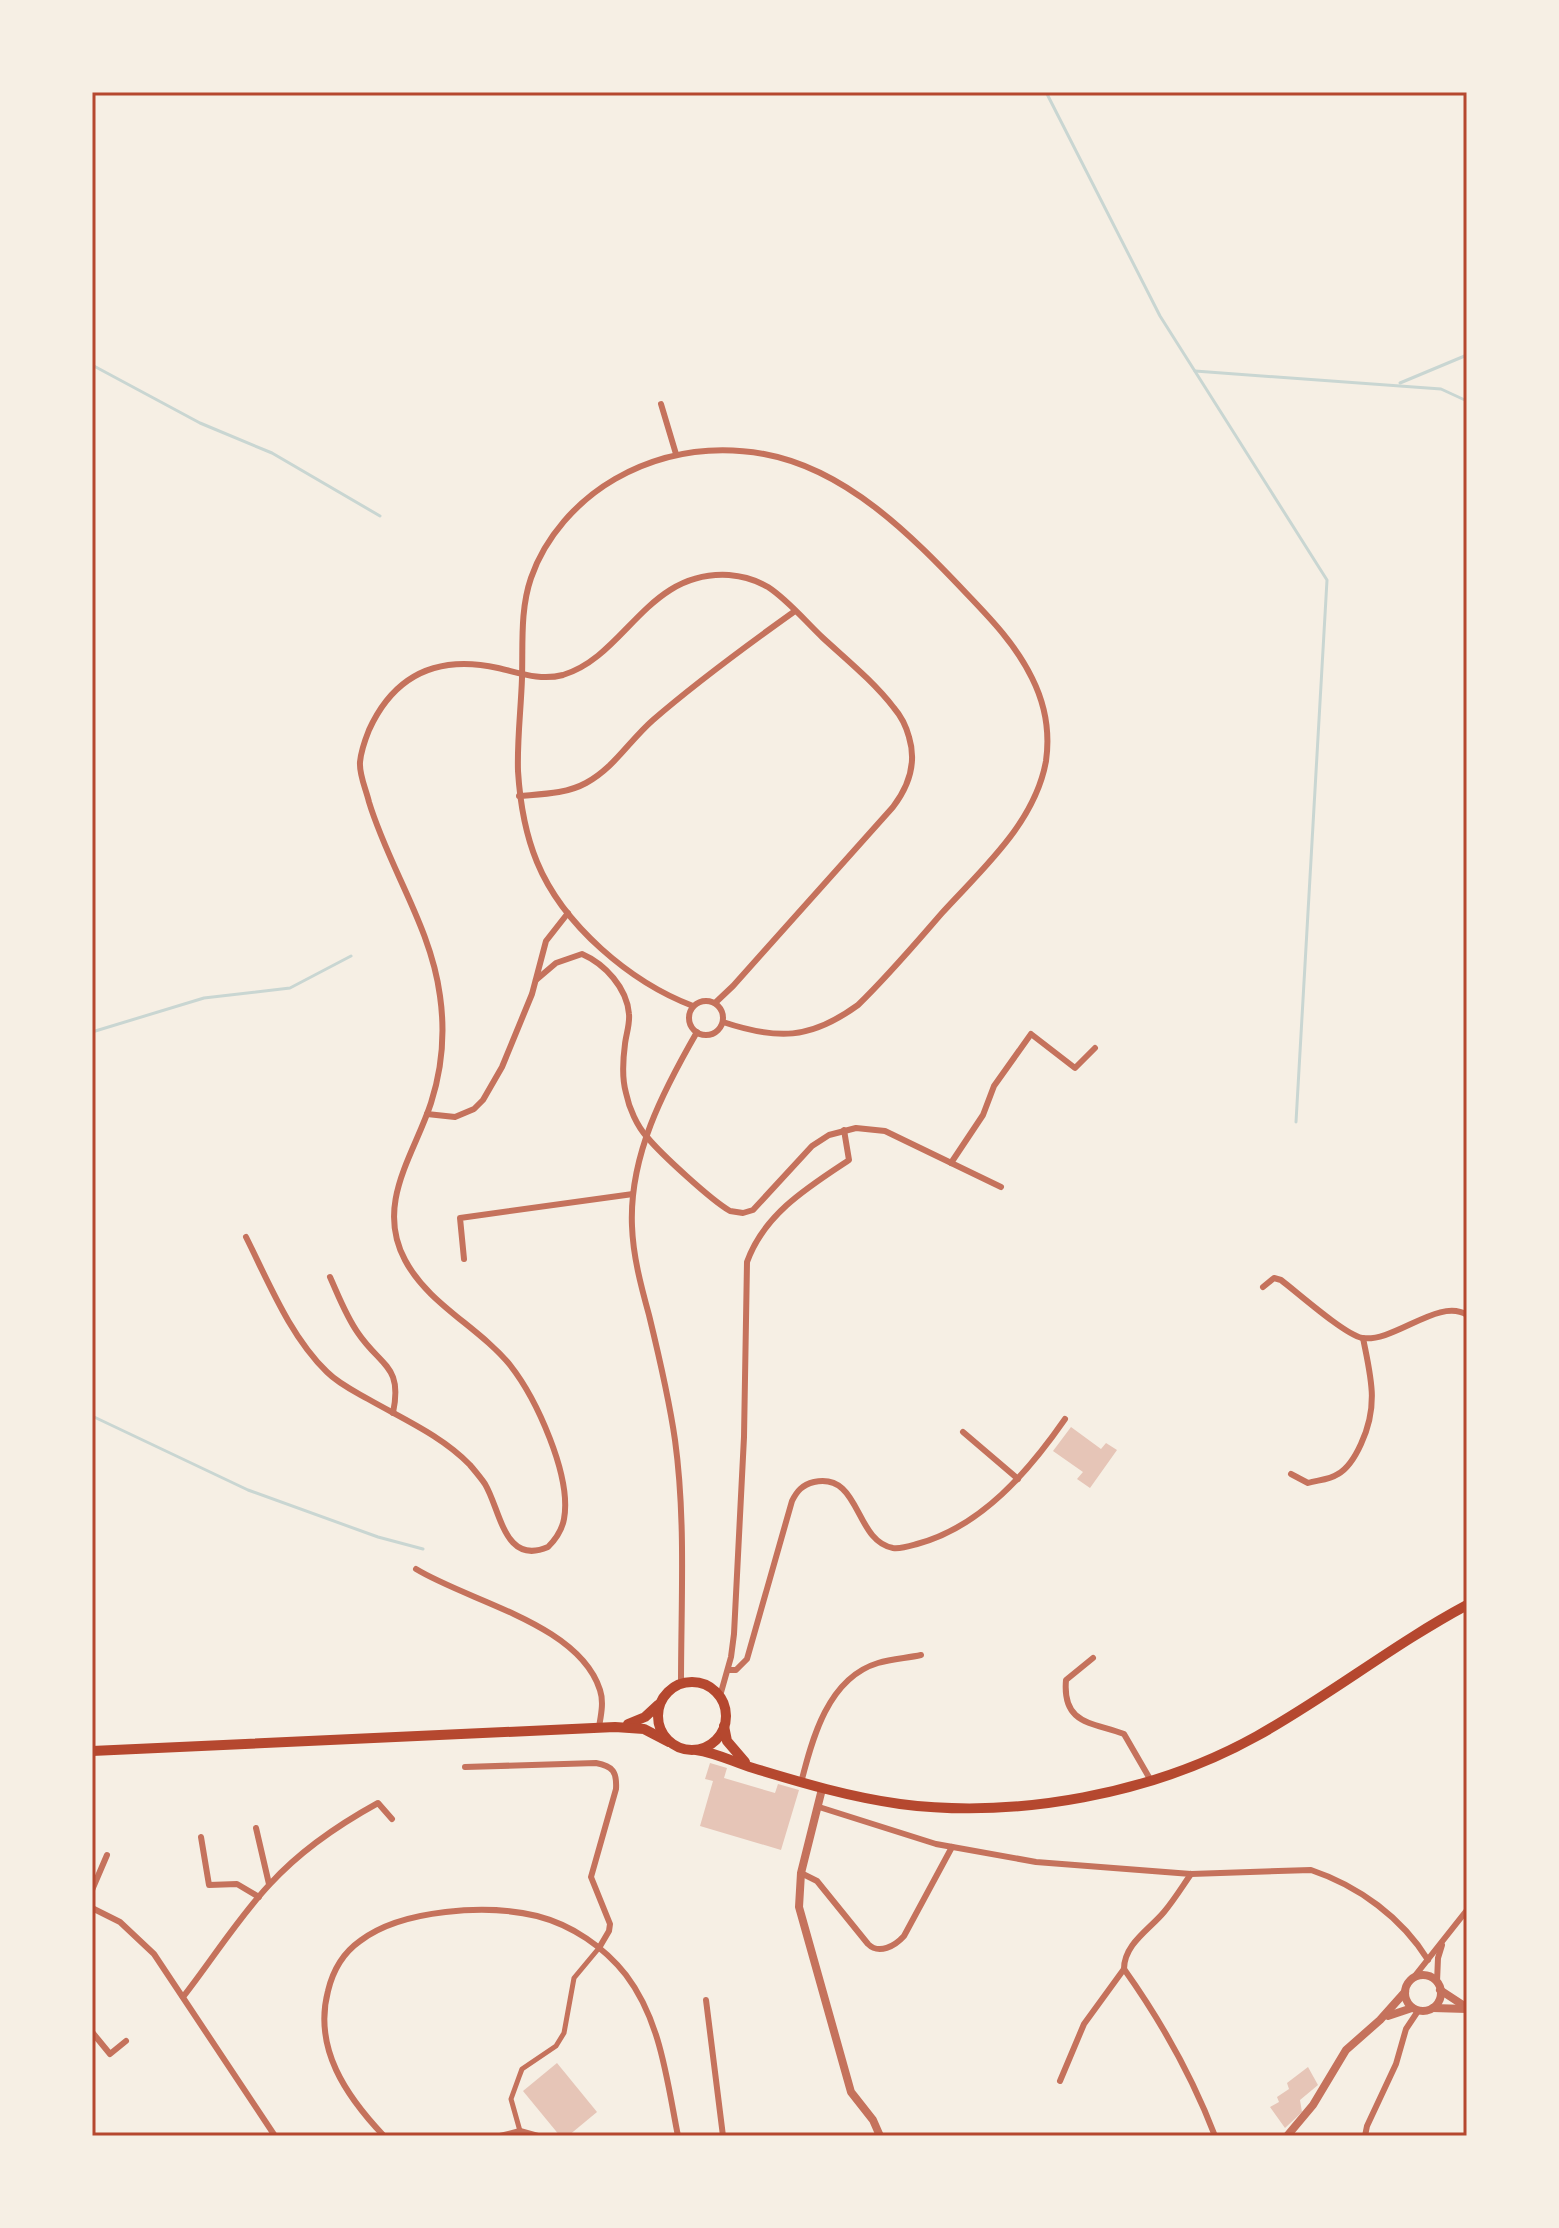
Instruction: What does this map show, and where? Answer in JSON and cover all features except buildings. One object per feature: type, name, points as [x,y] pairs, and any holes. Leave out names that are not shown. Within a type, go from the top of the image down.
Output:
[{"type":"main road","points":[[92,1751],[615,1727],[644,1729],[687,1750],[720,1755],[822,1789],[923,1806],[998,1808],[1064,1801],[1150,1779],[1255,1737],[1467,1605]]},
{"type":"main road","points":[[615,1727],[645,1717],[672,1688],[681,1683],[702,1683],[720,1696],[726,1716],[725,1735],[732,1749],[744,1761],[761,1770]]},
{"type":"main road","points":[[659,1704],[658,1724],[669,1742]]},
{"type":"main road","points":[[696,1750],[713,1743],[724,1726]]},
{"type":"street","points":[[661,404],[676,454]]},
{"type":"street","points":[[693,1006],[648,984],[595,942],[568,913],[538,864],[526,832],[519,796],[523,615],[531,578],[547,544],[570,514],[600,487],[636,467],[676,454],[720,449],[766,454],[814,470],[863,498],[941,566],[1011,643],[1041,700],[1048,741],[1040,785],[1014,832],[858,1005],[826,1025],[792,1034],[757,1033],[723,1022]]},
{"type":"street","points":[[246,1237],[282,1308],[327,1372],[343,1385],[439,1439],[471,1466],[485,1484],[508,1537],[518,1547],[538,1552],[548,1547],[563,1524],[564,1488],[551,1443],[525,1388],[497,1351],[416,1278],[397,1242],[393,1204],[396,1188],[427,1114],[438,1074],[442,1048],[441,998],[421,924],[381,840],[361,773],[362,754],[372,725],[382,709],[407,683],[428,668],[464,663],[523,675],[554,677],[582,667],[595,658],[655,600],[698,578],[727,575],[755,581],[769,588],[795,611],[900,715],[912,750],[911,773],[893,807],[715,1003]]},
{"type":"street","points":[[519,796],[569,790],[595,778],[641,731],[703,676],[795,611]]},
{"type":"street","points":[[427,1114],[455,1117],[474,1109],[483,1100],[502,1067],[536,980],[546,941],[568,913]]},
{"type":"street","points":[[536,980],[556,963],[582,954],[610,973],[621,990],[630,1015],[624,1049],[625,1092],[632,1112],[646,1137],[730,1211],[743,1213],[756,1207],[812,1146],[844,1130],[885,1131],[1001,1187]]},
{"type":"street","points":[[702,1001],[715,1003],[722,1012],[723,1022],[712,1034],[697,1032],[689,1019],[693,1006],[702,1001]]},
{"type":"street","points":[[681,1683],[680,1493],[675,1441],[634,1252],[632,1224],[633,1194],[646,1137],[665,1089],[697,1032]]},
{"type":"street","points":[[951,1163],[983,1115],[994,1086],[1031,1034],[1075,1068],[1095,1048]]},
{"type":"street","points":[[720,1696],[734,1634],[743,1450],[747,1262],[757,1239],[787,1203],[849,1160],[844,1130]]},
{"type":"street","points":[[464,1259],[460,1218],[633,1194]]},
{"type":"street","points":[[330,1277],[351,1323],[391,1371],[397,1389],[393,1413]]},
{"type":"street","points":[[1263,1287],[1274,1278],[1281,1280],[1349,1332],[1363,1338],[1400,1328],[1445,1310],[1453,1309],[1467,1315]]},
{"type":"street","points":[[1291,1474],[1308,1483],[1338,1475],[1359,1450],[1373,1409],[1373,1391],[1363,1338]]},
{"type":"street","points":[[728,1670],[736,1670],[747,1659],[792,1501],[802,1487],[817,1481],[829,1481],[844,1489],[872,1535],[893,1548],[932,1540],[956,1530],[1018,1479],[1041,1454],[1065,1419]]},
{"type":"street","points":[[963,1432],[1018,1479]]},
{"type":"street","points":[[416,1569],[541,1629],[577,1654],[593,1674],[600,1690],[599,1727]]},
{"type":"street","points":[[801,1783],[812,1739],[821,1718],[844,1687],[861,1671],[877,1663],[921,1655]]},
{"type":"street","points":[[1093,1658],[1066,1680],[1070,1705],[1080,1720],[1089,1725],[1124,1734],[1150,1779]]},
{"type":"street","points":[[465,1767],[596,1763],[607,1765],[617,1777],[591,1877],[610,1924],[599,1948],[574,1978],[564,2033],[556,2046],[522,2069],[511,2099],[520,2131]]},
{"type":"street","points":[[822,1789],[801,1873],[798,1899],[851,2092],[873,2120],[880,2136]]},
{"type":"street","points":[[183,1997],[269,1884],[320,1838],[378,1803],[392,1819]]},
{"type":"street","points":[[819,1807],[952,1847],[1036,1862],[1191,1874],[1311,1870],[1325,1874],[1386,1911],[1407,1931],[1428,1960]]},
{"type":"street","points":[[256,1828],[269,1884]]},
{"type":"street","points":[[201,1837],[209,1885],[237,1884],[259,1897]]},
{"type":"street","points":[[801,1873],[817,1881],[868,1944],[879,1949],[892,1946],[904,1936],[952,1847]]},
{"type":"street","points":[[92,1890],[107,1855]]},
{"type":"street","points":[[1060,2081],[1084,2024],[1124,1969],[1133,1944],[1166,1910],[1191,1874]]},
{"type":"street","points":[[92,1908],[120,1922],[154,1954],[275,2136]]},
{"type":"street","points":[[1415,2009],[1405,1998],[1406,1986],[1467,1910]]},
{"type":"street","points":[[384,2136],[346,2090],[326,2045],[324,2004],[330,1981],[342,1959],[360,1941],[402,1922],[439,1913],[507,1912],[537,1916],[562,1925],[599,1948],[628,1977],[652,2024],[664,2059],[678,2136]]},
{"type":"street","points":[[1432,2009],[1439,2002],[1438,1958],[1445,1938]]},
{"type":"street","points":[[1124,1969],[1176,2050],[1215,2136]]},
{"type":"street","points":[[1414,1977],[1424,1975],[1467,2008]]},
{"type":"street","points":[[1287,2136],[1313,2105],[1346,2050],[1380,2020],[1405,1992]]},
{"type":"street","points":[[706,2000],[723,2136]]},
{"type":"street","points":[[1380,2020],[1415,2009],[1467,2008]]},
{"type":"street","points":[[1365,2136],[1396,2064],[1415,2009]]},
{"type":"street","points":[[92,2032],[110,2054],[126,2041]]},
{"type":"street","points":[[500,2136],[520,2131],[538,2136]]},
{"type":"waterway","points":[[1046,92],[1160,316],[1327,580],[1296,1122]]},
{"type":"waterway","points":[[1400,383],[1467,355]]},
{"type":"waterway","points":[[92,365],[200,423],[272,453],[380,516]]},
{"type":"waterway","points":[[1195,371],[1441,389],[1467,401]]},
{"type":"waterway","points":[[92,1032],[204,998],[290,988],[351,956]]},
{"type":"waterway","points":[[92,1416],[248,1490],[378,1537],[423,1549]]}]
